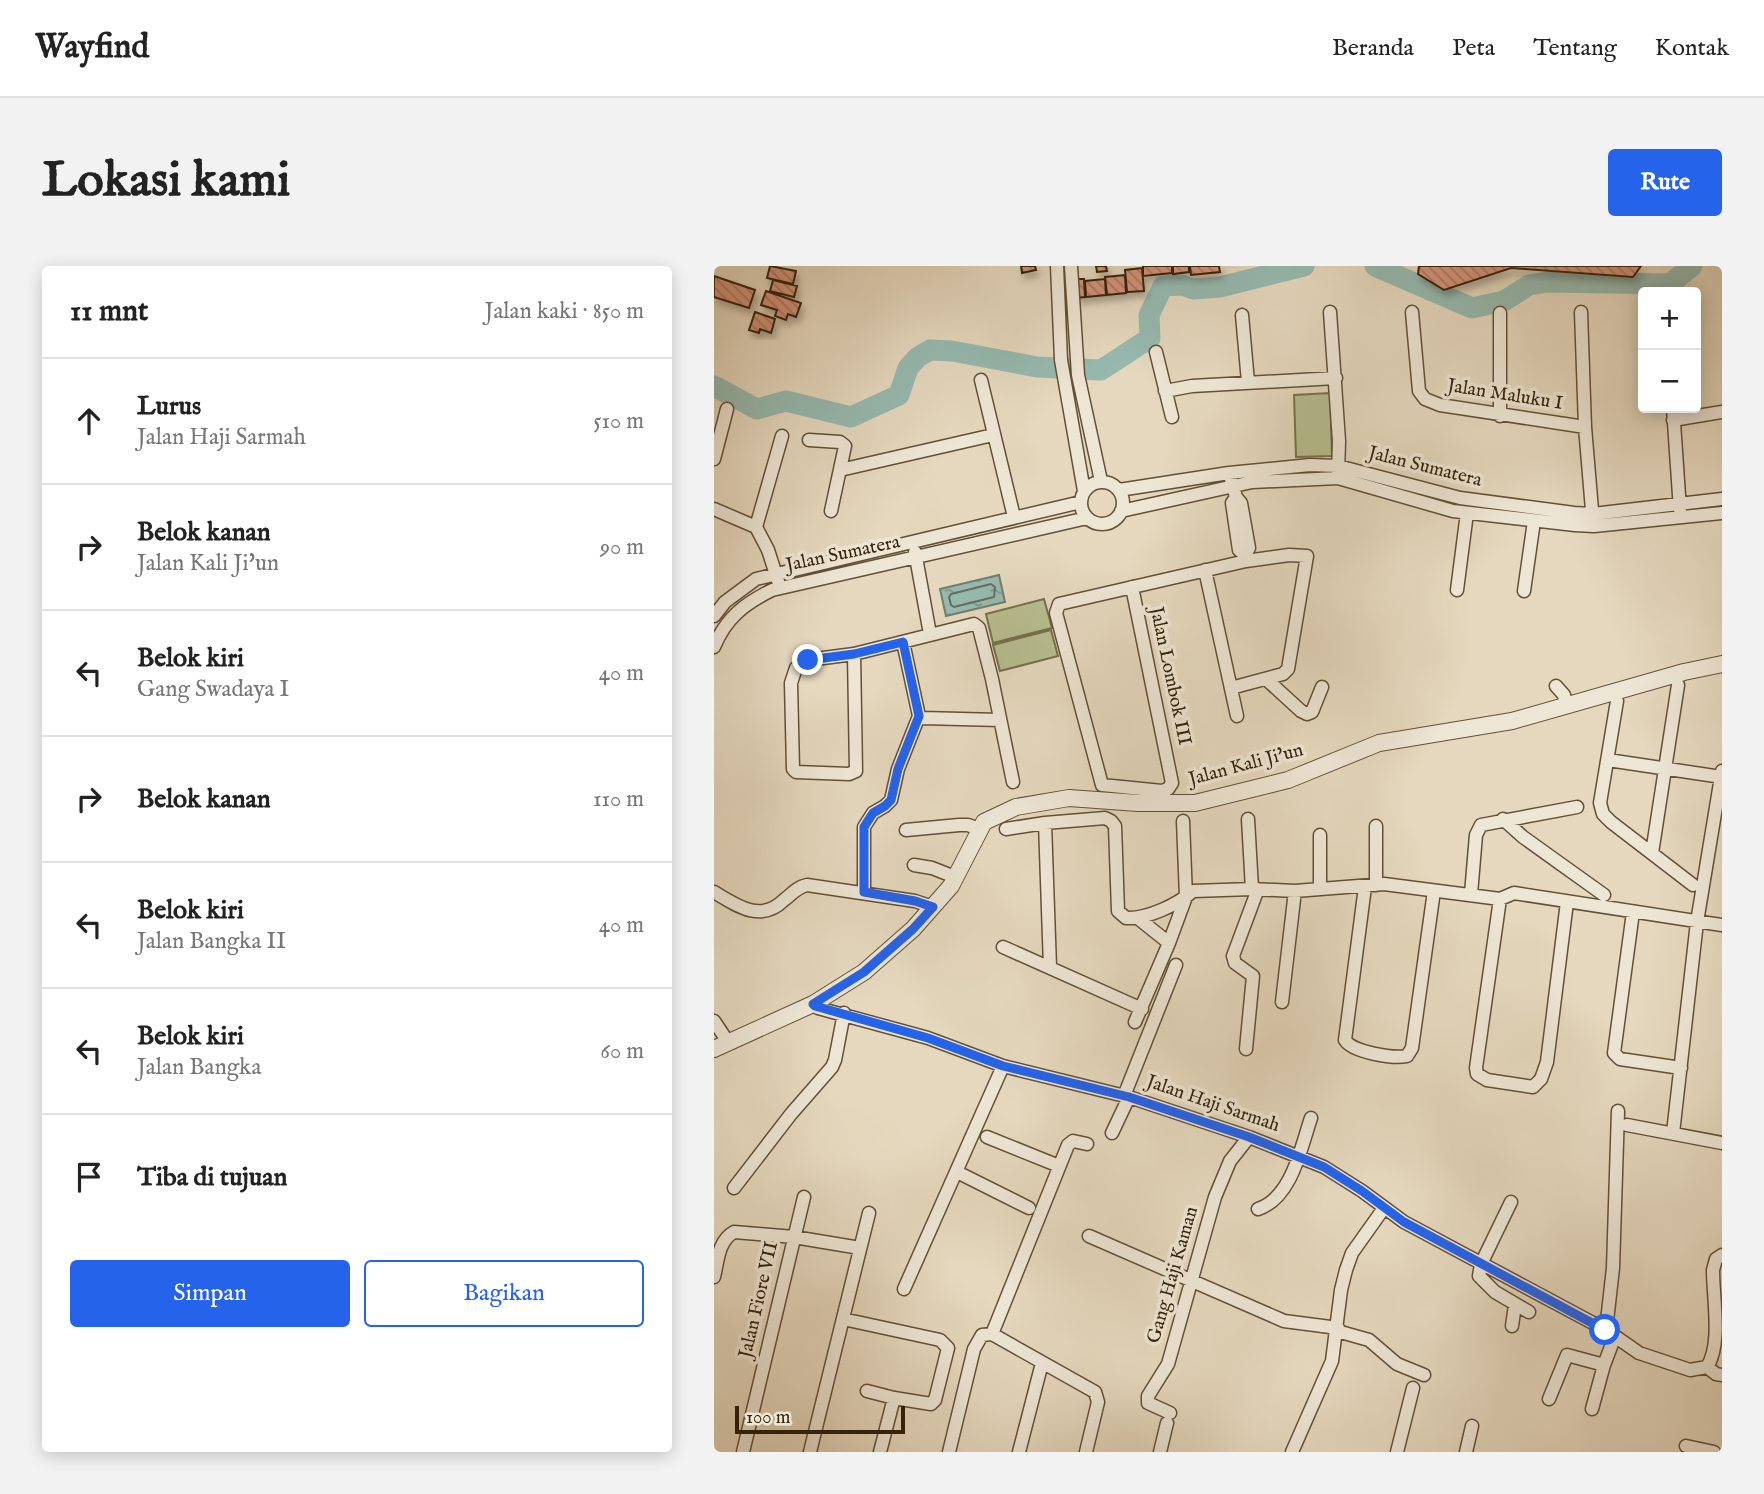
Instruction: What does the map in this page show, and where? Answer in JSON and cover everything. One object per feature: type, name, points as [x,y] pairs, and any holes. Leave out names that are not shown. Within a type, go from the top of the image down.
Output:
[{"type":"street","points":[[1057,266],[1060,355],[1082,497],[1081,508],[1087,518],[1103,524],[1114,520],[1121,511],[1123,500],[1119,490],[1111,484],[1101,481],[1091,484],[1082,497]]},
{"type":"street","points":[[1071,266],[1078,375],[1101,481]]},
{"type":"street","points":[[1330,312],[1336,377],[1338,472]]},
{"type":"street","points":[[1581,312],[1585,427],[1593,520]]},
{"type":"street","name":"Jalan Maluku I","points":[[1412,313],[1419,391],[1422,398],[1440,405],[1500,416],[1585,427]]},
{"type":"street","points":[[1500,313],[1500,416]]},
{"type":"street","points":[[1242,315],[1248,382]]},
{"type":"street","points":[[1060,355],[1075,351]]},
{"type":"street","points":[[1156,352],[1172,416]]},
{"type":"street","points":[[1165,391],[1192,386],[1336,377]]},
{"type":"street","points":[[981,380],[1014,517]]},
{"type":"street","points":[[714,459],[727,409]]},
{"type":"street","points":[[1680,511],[1673,414],[1722,412]]},
{"type":"street","points":[[840,470],[993,435]]},
{"type":"street","points":[[756,527],[782,436]]},
{"type":"street","points":[[809,440],[844,444],[831,511]]},
{"type":"street","name":"Jalan Sumatera","points":[[1338,472],[1467,513],[1534,521],[1593,520],[1680,511],[1722,513]]},
{"type":"street","name":"Jalan Sumatera","points":[[1121,511],[1232,485],[1338,472],[1460,498],[1593,520]]},
{"type":"street","points":[[1232,485],[1239,550],[1245,558]]},
{"type":"street","name":"Jalan Sumatera","points":[[1119,490],[1232,485]]},
{"type":"street","name":"Jalan Sumatera","points":[[714,616],[725,602],[756,579],[1014,517],[1082,497]]},
{"type":"street","name":"Jalan Sumatera","points":[[1680,511],[1722,499]]},
{"type":"street","points":[[715,510],[756,527],[768,550],[780,588]]},
{"type":"street","points":[[1457,590],[1467,513]]},
{"type":"street","name":"Jalan Sumatera","points":[[714,647],[718,636],[736,611],[753,599],[780,588],[1087,518]]},
{"type":"street","points":[[1524,591],[1534,521]]},
{"type":"street","points":[[914,542],[930,634]]},
{"type":"street","points":[[1132,587],[1245,558],[1307,556],[1290,665],[1283,674],[1231,688]]},
{"type":"street","points":[[1205,570],[1237,716]]},
{"type":"street","name":"Jalan Lombok III","points":[[1132,587],[1172,783],[1168,789],[1162,791],[1102,785],[1056,613],[1057,606],[1063,603],[1132,587]]},
{"type":"street","points":[[854,654],[856,771],[849,774],[796,772],[793,769],[791,683],[793,673],[800,665],[808,660],[854,654],[974,624],[979,628],[1013,782]]},
{"type":"street","points":[[864,892],[864,827],[873,813],[891,800],[898,769],[919,716],[903,642]]},
{"type":"street","name":"Jalan Kali Ji'un","points":[[979,829],[984,822],[1016,807],[1069,798],[1138,803],[1195,803],[1288,780],[1379,743],[1512,721],[1684,672],[1722,664]]},
{"type":"street","points":[[1266,679],[1307,714],[1312,712],[1322,687]]},
{"type":"street","points":[[1652,853],[1678,685]]},
{"type":"street","points":[[1556,686],[1564,695],[1566,705]]},
{"type":"street","points":[[1617,701],[1600,803],[1603,814],[1693,885]]},
{"type":"street","points":[[919,716],[1000,720]]},
{"type":"street","points":[[1608,760],[1722,775],[1697,922],[1673,1133]]},
{"type":"street","points":[[1471,894],[1478,827],[1503,819],[1577,807]]},
{"type":"street","points":[[1006,829],[1105,818],[1114,823],[1118,911],[1126,918],[1139,919],[1186,897],[1193,891],[1295,891],[1370,886],[1500,899],[1507,894],[1514,894],[1722,925]]},
{"type":"street","points":[[1246,1049],[1253,976],[1235,963],[1233,956],[1255,889],[1248,819]]},
{"type":"street","points":[[1503,819],[1523,837],[1604,895]]},
{"type":"street","points":[[1135,1022],[1186,897],[1183,821]]},
{"type":"street","points":[[1045,823],[1049,967]]},
{"type":"street","points":[[714,1021],[721,1045],[813,1004],[864,972],[913,929],[951,886],[979,829],[959,825],[906,830]]},
{"type":"street","points":[[1376,826],[1370,886],[1344,1033],[1347,1045],[1359,1050],[1402,1057],[1407,1056],[1412,1048],[1434,891]]},
{"type":"street","points":[[1320,835],[1320,889]]},
{"type":"street","points":[[914,865],[932,868],[955,877]]},
{"type":"street","points":[[714,892],[751,912],[765,911],[780,905],[799,887],[807,885],[864,892],[933,907]]},
{"type":"street","points":[[1282,1002],[1295,891]]},
{"type":"street","points":[[1500,899],[1476,1069],[1486,1080],[1533,1087],[1541,1079],[1547,1062],[1567,902]]},
{"type":"street","points":[[1633,912],[1613,1050],[1620,1059],[1681,1068]]},
{"type":"street","points":[[1139,919],[1169,943]]},
{"type":"street","points":[[1003,947],[1142,1009]]},
{"type":"street","points":[[1112,1133],[1176,965]]},
{"type":"street","name":"Jalan Haji Sarmah","points":[[813,1004],[818,1008],[928,1038],[1003,1066],[1126,1097],[1249,1137],[1342,1177],[1404,1222],[1610,1333],[1639,1353],[1656,1361],[1689,1370],[1707,1367]]},
{"type":"street","points":[[734,1188],[791,1114],[832,1068],[844,1013]]},
{"type":"street","points":[[904,1289],[1003,1066]]},
{"type":"street","points":[[1592,1409],[1610,1333],[1618,1111]]},
{"type":"street","points":[[1258,1209],[1269,1205],[1282,1190],[1295,1167],[1311,1118]]},
{"type":"street","points":[[1627,1125],[1722,1143]]},
{"type":"street","points":[[987,1137],[1059,1166]]},
{"type":"street","name":"Gang Haji Kaman","points":[[1160,1452],[1168,1418],[1148,1403],[1148,1396],[1168,1364],[1223,1177],[1230,1161],[1249,1137]]},
{"type":"street","points":[[992,1334],[1070,1142],[1087,1144]]},
{"type":"street","points":[[957,1172],[1029,1208]]},
{"type":"street","name":"Jalan Fiore VII","points":[[743,1452],[804,1197]]},
{"type":"street","points":[[1511,1202],[1481,1264],[1479,1278],[1514,1305],[1529,1312]]},
{"type":"street","points":[[1292,1452],[1332,1361],[1346,1270],[1353,1254],[1384,1208]]},
{"type":"street","points":[[810,1452],[869,1213]]},
{"type":"street","points":[[714,1277],[716,1259],[722,1243],[734,1232],[794,1237],[860,1248]]},
{"type":"street","points":[[1089,1236],[1284,1321],[1337,1330],[1369,1340],[1397,1364],[1424,1375]]},
{"type":"street","points":[[1722,1255],[1716,1259],[1713,1270],[1718,1313],[1717,1347],[1707,1367],[1722,1375]]},
{"type":"street","points":[[1512,1326],[1514,1305]]},
{"type":"street","points":[[843,1319],[940,1340],[948,1348],[933,1402],[926,1404],[867,1391]]},
{"type":"street","points":[[949,1452],[974,1349],[982,1335],[992,1334],[1093,1390],[1098,1402],[1086,1452]]},
{"type":"street","points":[[1549,1399],[1567,1355],[1604,1365]]},
{"type":"street","points":[[1020,1452],[1042,1363]]},
{"type":"street","points":[[1397,1452],[1413,1388]]},
{"type":"street","points":[[880,1452],[894,1398]]},
{"type":"street","points":[[1466,1452],[1472,1426]]},
{"type":"street","points":[[1686,1446],[1714,1452]]},
{"type":"green space","points":[[1330,393],[1332,456],[1296,457],[1294,395]]},
{"type":"green space","points":[[1044,599],[1052,628],[993,643],[986,614]]},
{"type":"green space","points":[[1051,630],[1058,656],[1000,671],[993,645]]},
{"type":"water","points":[[999,575],[1005,602],[946,616],[940,589]]},
{"type":"building","points":[[770,266],[796,271],[793,284],[767,278]]},
{"type":"building","points":[[1021,266],[1035,266],[1036,270],[1022,273]]},
{"type":"building","points":[[1096,266],[1106,266],[1107,271],[1097,272]]},
{"type":"building","points":[[1143,266],[1172,266],[1172,273],[1143,276]]},
{"type":"building","points":[[1173,266],[1189,266],[1189,272],[1173,274]]},
{"type":"building","points":[[1190,266],[1219,266],[1220,272],[1191,275]]},
{"type":"building","points":[[1419,266],[1641,266],[1633,277],[1511,268],[1444,290],[1418,274]]},
{"type":"building","points":[[1142,268],[1144,291],[1127,292],[1125,270]]},
{"type":"building","points":[[1125,275],[1126,293],[1107,295],[1105,277]]},
{"type":"building","points":[[714,276],[755,290],[749,308],[714,297]]},
{"type":"building","points":[[1075,279],[1084,279],[1085,297],[1076,298]]},
{"type":"building","points":[[1105,279],[1106,295],[1086,297],[1085,281]]},
{"type":"building","points":[[773,280],[797,286],[794,297],[770,291]]},
{"type":"building","points":[[766,291],[801,303],[796,317],[788,314],[786,320],[775,316],[777,310],[761,305]]},
{"type":"building","points":[[755,312],[775,319],[771,333],[760,329],[759,333],[749,330]]},
{"type":"waterway","points":[[714,386],[757,409],[786,401],[851,417],[899,395],[908,368],[918,357],[930,350],[952,351],[1037,367],[1101,370],[1150,338],[1149,315],[1163,286],[1182,285],[1193,289],[1220,287],[1304,266]]},
{"type":"waterway","points":[[1375,266],[1472,308],[1504,301],[1529,285],[1547,282],[1670,284],[1692,266]]},
{"type":"route","points":[[808,660],[854,654],[903,642],[919,716],[898,769],[891,800],[867,819],[864,827],[864,892],[933,907],[913,929],[864,972],[813,1004],[815,1006],[928,1038],[1003,1066],[1129,1097],[1249,1137],[1324,1167],[1404,1222],[1605,1330]]}]
